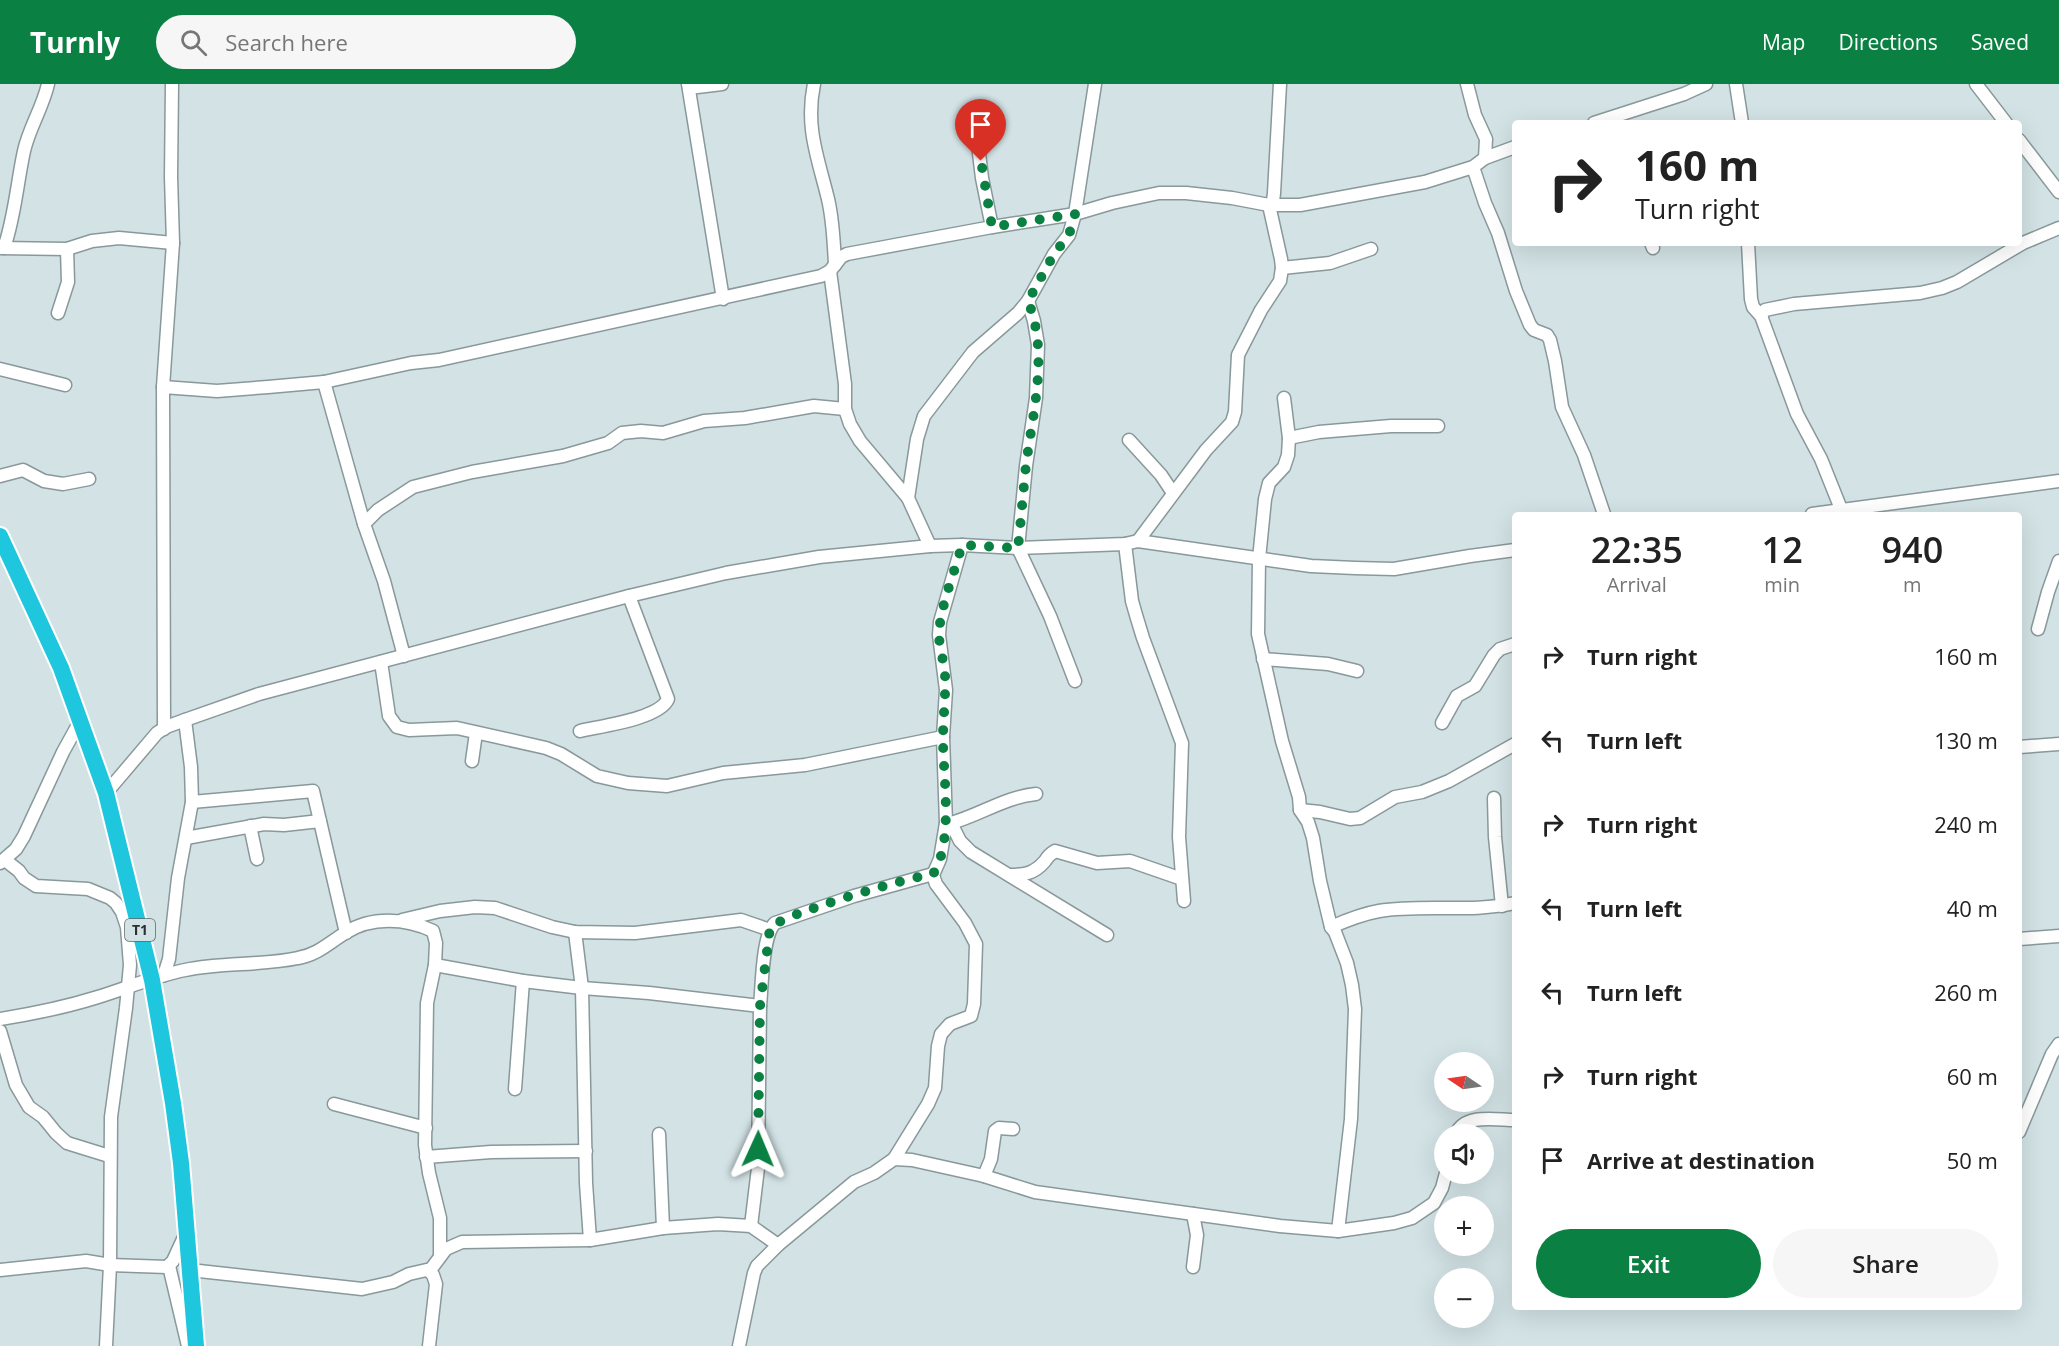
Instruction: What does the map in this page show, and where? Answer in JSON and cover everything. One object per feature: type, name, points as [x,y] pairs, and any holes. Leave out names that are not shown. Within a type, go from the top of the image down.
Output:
[{"type":"highway","name":"T1","points":[[0,536],[61,668],[106,793],[158,977],[181,1163],[196,1346]]},
{"type":"street","points":[[48,84],[24,151],[10,230],[2,248],[67,249],[92,241],[119,238],[173,243]]},
{"type":"street","points":[[164,729],[163,387],[173,243],[172,84]]},
{"type":"street","points":[[722,84],[688,86],[723,299]]},
{"type":"street","points":[[814,84],[809,113],[817,163],[828,200],[832,268],[845,384],[845,409],[850,424],[860,441],[908,498],[930,546]]},
{"type":"street","points":[[908,498],[917,439],[924,416],[973,352],[1018,313],[1028,301],[1054,254],[1069,235],[1075,214],[1095,84]]},
{"type":"street","points":[[1269,205],[1273,201],[1274,193],[1280,84]]},
{"type":"street","points":[[1467,84],[1475,115],[1485,139],[1485,158]]},
{"type":"street","points":[[1605,120],[1684,94],[1706,84]]},
{"type":"street","points":[[1736,84],[1742,120]]},
{"type":"street","points":[[1976,84],[2004,120]]},
{"type":"street","points":[[978,144],[992,227]]},
{"type":"street","points":[[2022,144],[2059,192]]},
{"type":"street","points":[[163,387],[217,391],[324,382],[411,363],[439,360],[821,276],[847,254],[1075,214],[1159,193],[1186,193],[1232,198],[1269,205],[1300,205],[1320,202],[1425,182],[1473,167],[1485,158],[1512,148]]},
{"type":"street","points":[[1473,167],[1530,325],[1550,340],[1556,361],[1562,407],[1584,455],[1603,512]]},
{"type":"street","points":[[1138,541],[1206,450],[1232,422],[1238,355],[1261,310],[1280,281],[1282,268],[1269,205]]},
{"type":"street","points":[[2022,244],[2059,228]]},
{"type":"street","points":[[1748,246],[1751,299],[1761,316],[1797,414],[1821,459],[1842,512],[2059,481]]},
{"type":"street","points":[[1761,316],[1765,310],[1775,307],[1920,293],[1942,288],[1957,282],[2018,246]]},
{"type":"street","points":[[58,313],[68,282],[67,249]]},
{"type":"street","points":[[1282,268],[1330,263],[1371,249]]},
{"type":"street","points":[[1028,301],[1038,345],[1036,398],[1026,466],[1018,548],[1050,616],[1075,681]]},
{"type":"street","points":[[0,369],[65,385]]},
{"type":"street","points":[[324,382],[364,524],[384,581],[404,657]]},
{"type":"street","points":[[1284,398],[1288,455],[1284,467],[1271,479],[1266,492],[1258,559],[1258,634],[1282,741],[1299,797],[1300,810],[1308,822],[1313,838],[1330,927],[1335,932],[1347,963],[1355,1009],[1351,1119],[1338,1231]]},
{"type":"street","points":[[364,524],[378,510],[413,487],[472,471],[563,456],[608,443],[622,433],[641,431],[663,433],[704,421],[745,418],[814,406],[845,409]]},
{"type":"street","points":[[1288,438],[1319,432],[1391,426],[1438,426]]},
{"type":"street","points":[[1130,440],[1161,475],[1173,493]]},
{"type":"street","points":[[0,476],[23,471],[44,481],[63,484],[89,479]]},
{"type":"street","points":[[106,793],[157,733],[185,720],[259,694],[629,596],[726,573],[819,557],[962,545],[1018,548],[1125,544],[1138,541],[1311,566],[1394,568],[1512,550]]},
{"type":"street","points":[[1125,544],[1132,601],[1139,627],[1182,743],[1179,837],[1184,901]]},
{"type":"street","points":[[739,1346],[757,1266],[778,1245],[854,1182],[874,1173],[894,1159],[928,1104],[937,1077],[938,1046],[941,1035],[950,1024],[970,1016],[974,1004],[976,942],[936,884],[933,874],[940,860],[948,823],[943,737],[946,690],[940,628],[962,545]]},
{"type":"street","points":[[2037,629],[2059,561]]},
{"type":"street","points":[[580,731],[650,713],[662,707],[667,701],[668,696],[629,596]]},
{"type":"street","points":[[1442,723],[1457,696],[1475,686],[1494,655],[1512,645]]},
{"type":"street","points":[[1263,659],[1328,664],[1357,671]]},
{"type":"street","points":[[381,662],[389,716],[397,727],[409,730],[452,727],[546,748],[561,754],[592,774],[628,783],[660,786],[678,784],[723,773],[805,765],[943,737]]},
{"type":"street","points":[[158,977],[169,959],[178,878],[192,802],[191,767],[185,720]]},
{"type":"street","points":[[79,723],[24,836],[16,849],[2,861],[32,885],[88,889],[110,898],[117,903],[125,918],[129,938],[130,965],[114,1085],[109,1156],[110,1265],[106,1346]]},
{"type":"street","points":[[472,762],[476,733]]},
{"type":"street","points":[[2022,747],[2059,744]]},
{"type":"street","points":[[1300,810],[1350,819],[1360,818],[1395,797],[1422,792],[1449,781],[1512,746]]},
{"type":"street","points":[[192,802],[312,790],[346,933]]},
{"type":"street","points":[[948,823],[964,819],[1011,798],[1036,794]]},
{"type":"street","points":[[1494,798],[1495,837],[1502,906]]},
{"type":"street","points":[[186,838],[250,826],[320,821]]},
{"type":"street","points":[[948,823],[971,852],[1107,935]]},
{"type":"street","points":[[250,826],[257,859]]},
{"type":"street","points":[[1007,875],[1034,872],[1050,853],[1055,851],[1097,863],[1130,861],[1182,879]]},
{"type":"street","points":[[751,1226],[758,1167],[760,1006],[770,930],[773,924],[854,896],[933,874]]},
{"type":"street","points":[[1330,927],[1356,916],[1378,911],[1475,909],[1512,904]]},
{"type":"street","points":[[0,1019],[94,998],[193,968],[299,958],[315,953],[356,927],[372,922],[398,921],[440,911],[475,907],[495,908],[552,927],[575,932],[635,933],[741,920],[770,930]]},
{"type":"street","points":[[398,921],[434,932],[436,943],[435,965],[428,1003],[426,1157],[440,1218],[440,1256]]},
{"type":"street","points":[[575,932],[582,988],[585,1151],[590,1240]]},
{"type":"street","points":[[2022,939],[2059,936]]},
{"type":"street","points":[[435,965],[523,981],[760,1006]]},
{"type":"street","points":[[515,1089],[523,981]]},
{"type":"street","points":[[0,1031],[16,1085],[29,1107],[43,1117],[67,1143],[109,1156]]},
{"type":"street","points":[[2022,1125],[2052,1054],[2059,1044]]},
{"type":"street","points":[[334,1104],[426,1128]]},
{"type":"street","points":[[1464,1124],[1476,1120],[1512,1120]]},
{"type":"street","points":[[984,1176],[991,1159],[995,1131],[999,1128],[1013,1129]]},
{"type":"street","points":[[659,1134],[663,1228]]},
{"type":"street","points":[[426,1157],[491,1152],[585,1151]]},
{"type":"street","points":[[894,1159],[912,1160],[984,1176],[1035,1192],[1280,1226],[1338,1231],[1394,1223],[1412,1218],[1434,1203],[1442,1184]]},
{"type":"street","points":[[1193,1267],[1197,1235],[1194,1214]]},
{"type":"street","points":[[190,1270],[362,1289],[393,1282],[409,1274],[428,1270],[453,1245],[471,1241],[590,1240],[663,1228],[718,1224],[751,1226],[778,1245]]},
{"type":"street","points":[[0,1270],[86,1262],[110,1265],[169,1266],[176,1257],[186,1234]]},
{"type":"street","points":[[169,1266],[188,1346]]},
{"type":"street","points":[[428,1270],[433,1275],[436,1284],[429,1346]]},
{"type":"route","points":[[758,1149],[760,1006],[770,928],[775,922],[781,920],[922,875],[933,874],[940,860],[946,823],[943,737],[946,690],[940,647],[940,621],[962,545],[1018,548],[1026,466],[1036,398],[1038,345],[1032,310],[1028,301],[1054,254],[1069,235],[1075,214],[992,227],[982,178],[981,161]]}]
